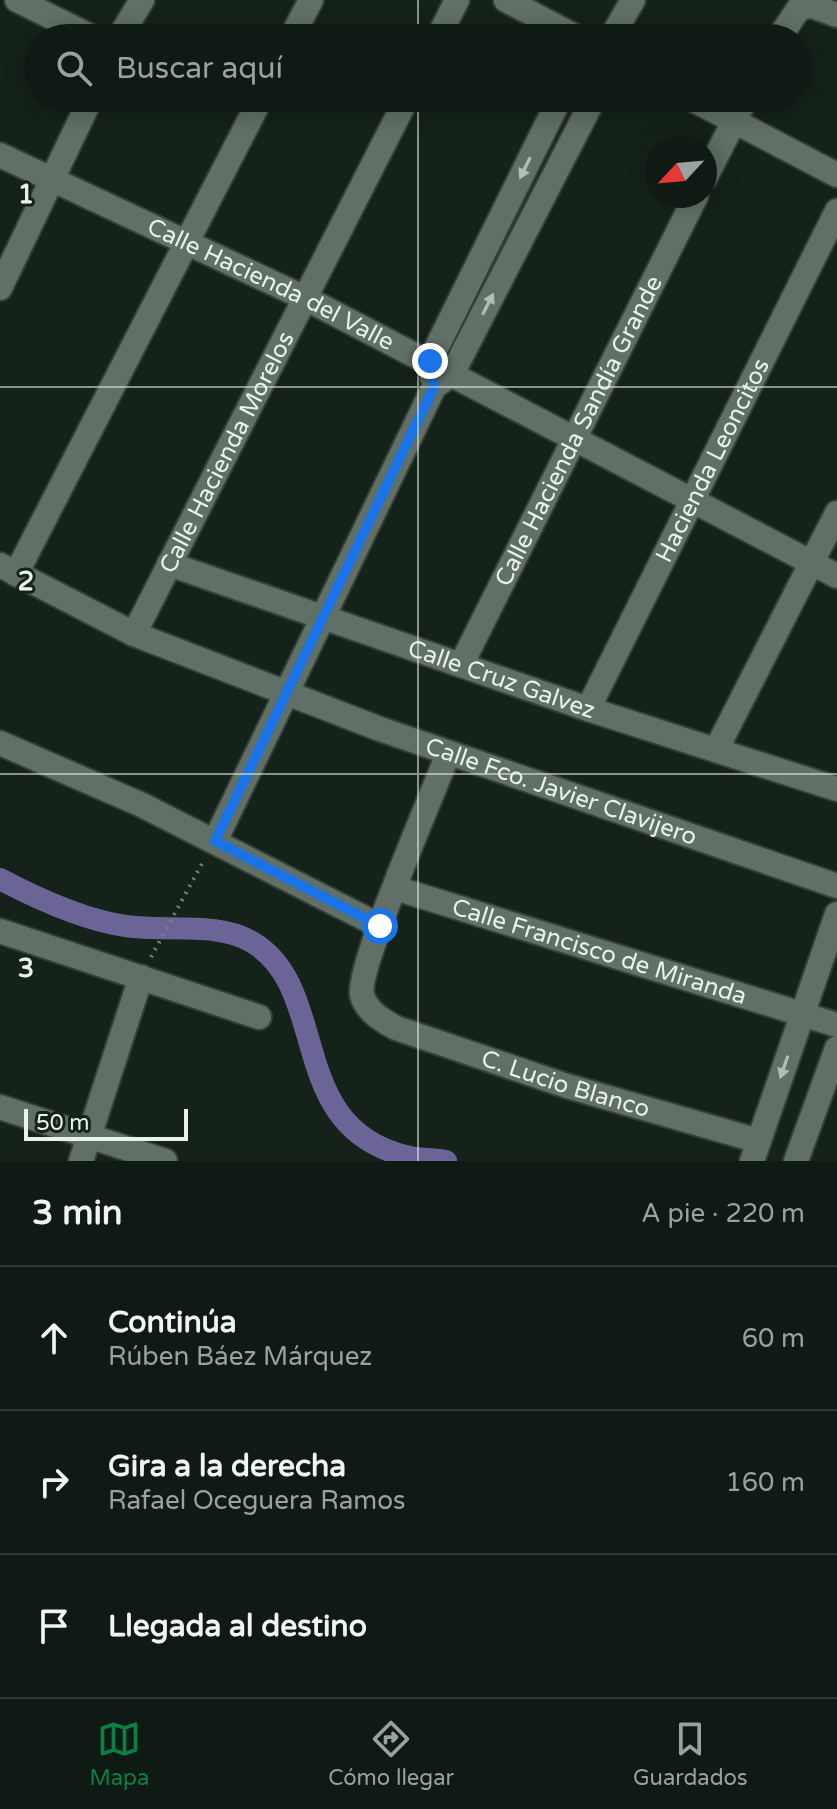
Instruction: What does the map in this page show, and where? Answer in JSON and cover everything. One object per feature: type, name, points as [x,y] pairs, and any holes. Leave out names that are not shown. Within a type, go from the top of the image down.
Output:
[{"type":"street","points":[[17,0],[63,10],[78,24]]},
{"type":"street","points":[[127,24],[142,0]]},
{"type":"street","points":[[298,24],[311,0]]},
{"type":"street","points":[[445,24],[457,0]]},
{"type":"street","points":[[506,0],[551,24]]},
{"type":"street","points":[[617,24],[633,0]]},
{"type":"street","points":[[787,24],[799,8],[812,6],[837,15]]},
{"type":"street","points":[[0,288],[85,112]]},
{"type":"street","points":[[254,112],[8,569],[134,634],[287,692]]},
{"type":"street","name":"Calle Hacienda Morelos","points":[[134,634],[400,112]]},
{"type":"street","points":[[430,361],[553,112]]},
{"type":"street","points":[[215,841],[443,380],[587,112]]},
{"type":"street","points":[[715,112],[837,175]]},
{"type":"street","points":[[717,154],[738,112]]},
{"type":"street","name":"Calle Hacienda del Valle","points":[[0,155],[305,298],[430,361],[443,380],[575,437],[837,576]]},
{"type":"street","name":"Calle Hacienda Sandía Grande","points":[[461,665],[690,208]]},
{"type":"street","name":"Hacienda Leoncitos","points":[[588,709],[837,211]]},
{"type":"street","points":[[716,750],[837,513]]},
{"type":"street","name":"Calle Cruz Galvez","points":[[169,564],[588,709],[837,789]]},
{"type":"street","name":"Calle Fco. Javier Clavijero","points":[[287,692],[448,754],[837,886]]},
{"type":"street","points":[[0,743],[215,841],[380,926],[448,754]]},
{"type":"street","name":"Calle Francisco de Miranda","points":[[395,888],[837,1025]]},
{"type":"street","points":[[755,1151],[837,914]]},
{"type":"street","name":"C. Lucio Blanco","points":[[380,926],[362,988],[367,1006],[378,1018],[396,1028],[755,1151]]},
{"type":"street","points":[[0,931],[259,1017]]},
{"type":"street","points":[[81,1161],[141,977]]},
{"type":"street","points":[[804,1159],[837,1048]]},
{"type":"street","points":[[0,1107],[165,1161]]},
{"type":"path","points":[[141,977],[215,841]]},
{"type":"waterway","points":[[0,879],[61,908],[94,919],[141,928],[223,931],[252,942],[277,964],[293,992],[326,1089],[343,1118],[370,1142],[410,1157],[446,1161]]},
{"type":"route","points":[[380,926],[215,841],[434,387],[430,361]]}]
